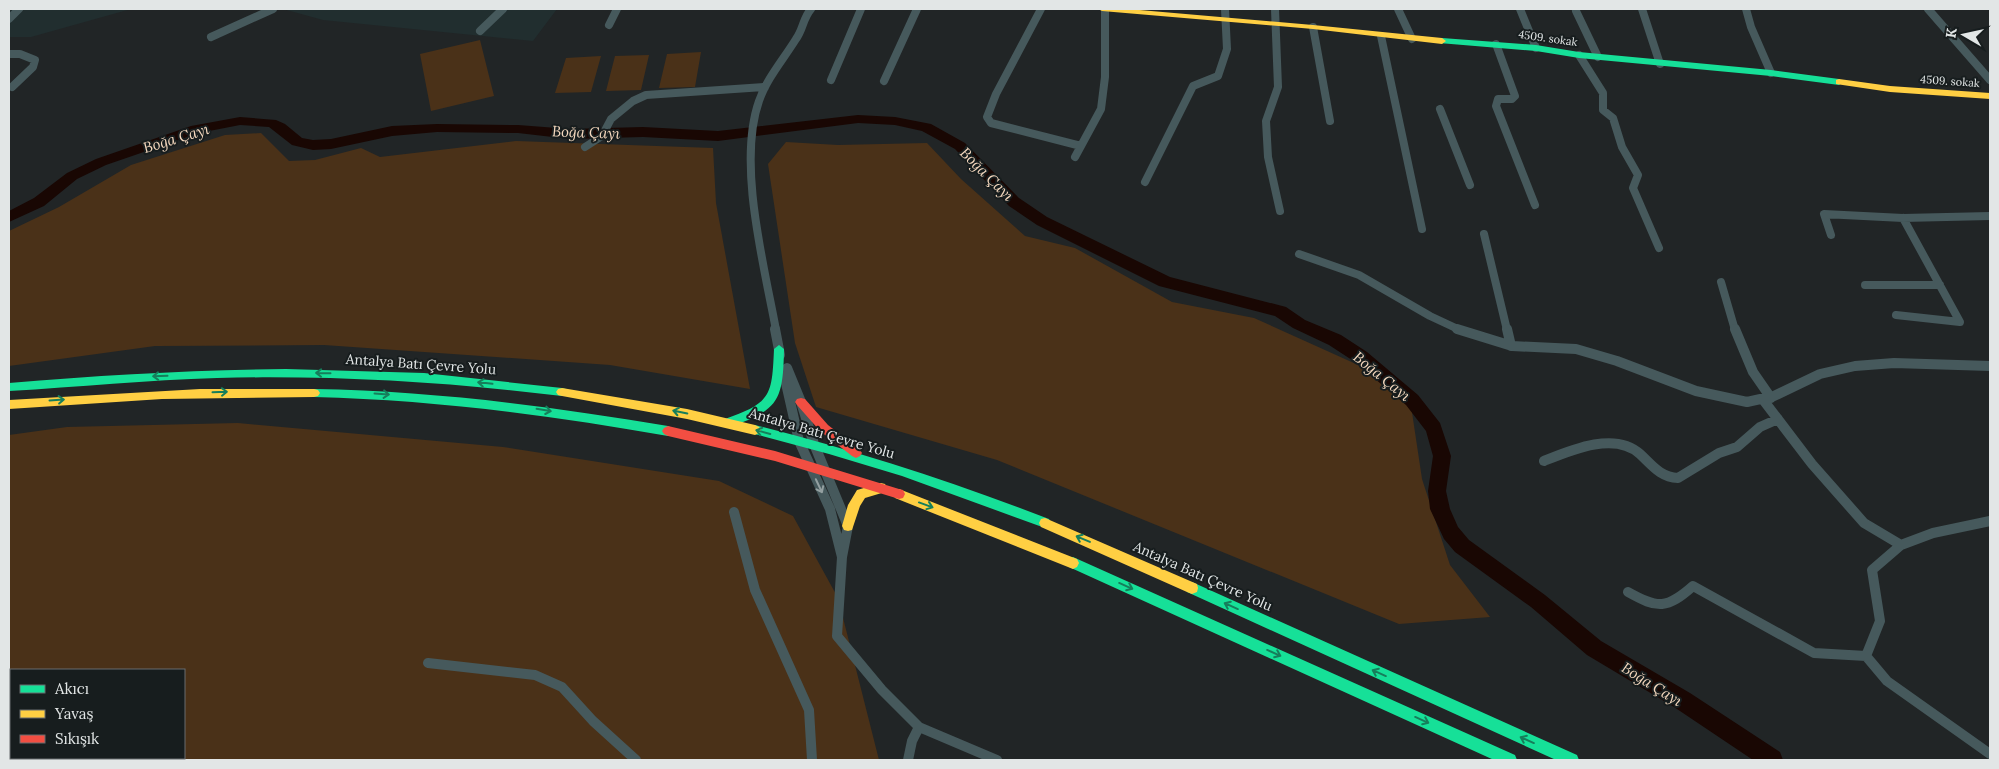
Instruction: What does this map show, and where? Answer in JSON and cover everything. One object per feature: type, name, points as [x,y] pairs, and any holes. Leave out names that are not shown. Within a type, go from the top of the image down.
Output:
[{"type":"main road","name":"4509. sokak","points":[[1102,9],[1224,14],[1276,23],[1381,36],[1496,44],[1660,64],[1772,73],[1890,89],[1990,96]]},
{"type":"main road","points":[[728,422],[747,417],[773,402],[778,390],[779,349]]},
{"type":"main road","name":"Antalya Batı Çevre Yolu","points":[[9,387],[166,375],[270,372],[362,374],[439,378],[532,388],[668,409],[728,422],[864,459],[1008,507],[1084,539],[1572,760]]},
{"type":"main road","points":[[9,405],[127,395],[253,391],[347,392],[517,405],[661,428],[810,466],[881,488],[1073,562],[1510,760]]},
{"type":"main road","points":[[801,402],[824,428],[864,459]]},
{"type":"main road","points":[[848,526],[854,505],[861,494],[881,488]]},
{"type":"street","points":[[9,19],[19,9]]},
{"type":"street","points":[[211,36],[273,9]]},
{"type":"street","points":[[480,31],[503,9]]},
{"type":"street","points":[[609,26],[617,9]]},
{"type":"street","points":[[811,9],[804,12],[798,37],[765,87],[752,126],[752,198],[779,349],[799,441],[830,509],[842,557]]},
{"type":"street","points":[[831,80],[861,9]]},
{"type":"street","points":[[884,81],[917,9]]},
{"type":"street","points":[[1041,9],[996,94],[987,117],[990,123],[1081,146]]},
{"type":"street","points":[[1074,157],[1101,109],[1105,77],[1105,9]]},
{"type":"street","points":[[1275,9],[1278,87],[1266,121],[1268,157],[1280,211]]},
{"type":"street","points":[[1398,9],[1412,39]]},
{"type":"street","points":[[1520,9],[1536,48]]},
{"type":"street","points":[[1642,9],[1643,17],[1660,64]]},
{"type":"street","points":[[1746,9],[1751,27],[1772,73]]},
{"type":"street","points":[[1928,9],[1990,80]]},
{"type":"street","points":[[1576,11],[1598,57]]},
{"type":"street","points":[[1145,182],[1193,86],[1218,76],[1227,49],[1224,14]]},
{"type":"street","points":[[1313,27],[1330,121]]},
{"type":"street","points":[[1381,36],[1422,229]]},
{"type":"street","points":[[1496,44],[1515,96],[1512,100],[1498,99],[1496,106],[1535,205]]},
{"type":"street","points":[[9,54],[20,54],[35,60],[33,68],[12,87]]},
{"type":"street","points":[[1579,55],[1603,93],[1603,110],[1613,118],[1622,146],[1638,175],[1633,188],[1659,248]]},
{"type":"street","points":[[585,147],[604,132],[611,119],[633,101],[650,94],[765,87]]},
{"type":"street","points":[[1440,109],[1470,185]]},
{"type":"street","points":[[1832,235],[1824,214],[1903,218],[1990,216]]},
{"type":"street","points":[[1896,315],[1960,322],[1903,218]]},
{"type":"street","points":[[1484,234],[1511,346]]},
{"type":"street","points":[[1299,254],[1322,259],[1360,276],[1400,301],[1454,328],[1511,346],[1550,346],[1576,349],[1606,358],[1679,387],[1739,402],[1767,400],[1808,379],[1862,365],[1925,363],[1958,367],[1990,366]]},
{"type":"street","points":[[1720,282],[1740,345],[1753,375],[1778,419],[1812,464],[1864,523],[1901,545]]},
{"type":"street","points":[[1865,285],[1940,285]]},
{"type":"street","points":[[779,349],[801,402],[814,444],[848,526],[842,557],[838,636],[882,690],[919,727],[997,760]]},
{"type":"street","points":[[1544,461],[1602,444],[1620,443],[1639,452],[1661,474],[1676,479],[1719,453],[1737,447],[1760,427],[1778,419]]},
{"type":"street","points":[[734,512],[754,590],[809,710],[812,760]]},
{"type":"street","points":[[1866,656],[1880,621],[1872,570],[1901,545],[1933,533],[1990,522]]},
{"type":"street","points":[[1628,592],[1644,602],[1664,606],[1677,601],[1693,586],[1814,653],[1866,656],[1886,681],[1990,754]]},
{"type":"street","points":[[428,663],[535,675],[562,687],[593,721],[636,760]]},
{"type":"street","points":[[908,760],[919,727]]},
{"type":"shaded area","points":[[9,9],[131,9],[31,37],[9,37]]},
{"type":"shaded area","points":[[283,9],[557,9],[533,41],[323,20]]},
{"type":"shaded area","points":[[480,40],[494,96],[431,111],[420,54]]},
{"type":"shaded area","points":[[701,52],[695,87],[659,88],[667,54]]},
{"type":"shaded area","points":[[649,55],[641,90],[606,91],[615,56]]},
{"type":"shaded area","points":[[601,56],[591,92],[555,93],[566,58]]},
{"type":"shaded area","points":[[261,133],[289,161],[315,160],[361,148],[380,157],[516,141],[713,148],[716,203],[750,389],[610,365],[324,345],[155,346],[9,366],[9,231],[59,207],[131,165],[225,135]]},
{"type":"shaded area","points":[[786,142],[838,145],[927,143],[961,179],[1025,236],[1075,248],[1172,302],[1254,318],[1356,364],[1410,399],[1422,479],[1450,565],[1490,617],[1399,624],[997,460],[816,407],[795,343],[768,164]]},
{"type":"shaded area","points":[[238,423],[503,447],[719,481],[793,516],[838,598],[879,760],[9,760],[9,435],[67,427]]},
{"type":"waterway","name":"Boğa Çayı","points":[[9,217],[39,202],[72,176],[101,162],[196,129],[240,121],[271,123],[280,127],[297,142],[313,145],[331,144],[392,131],[437,128],[518,129],[570,134],[643,132],[718,136],[858,119],[895,121],[926,127],[960,146],[1014,202],[1042,221],[1165,282],[1280,311],[1299,324],[1335,340],[1361,357],[1412,400],[1434,428],[1442,456],[1437,491],[1440,509],[1451,533],[1462,546],[1484,564],[1538,601],[1594,648],[1682,700],[1772,760]]},
{"type":"traffic: fast","points":[[1442,41],[1536,48],[1579,55],[1771,73],[1839,82]]},
{"type":"traffic: fast","points":[[729,422],[757,411],[772,398],[778,379],[779,349]]},
{"type":"traffic: fast","points":[[9,387],[147,377],[286,373],[424,377],[562,392]]},
{"type":"traffic: fast","points":[[314,393],[403,396],[492,404],[668,431]]},
{"type":"traffic: fast","points":[[755,430],[829,449],[902,471],[1045,523]]},
{"type":"traffic: fast","points":[[1073,563],[1510,760]]},
{"type":"traffic: fast","points":[[1192,588],[1572,760]]},
{"type":"traffic: slow","points":[[1102,9],[1313,27],[1442,41]]},
{"type":"traffic: slow","points":[[1839,82],[1890,89],[1990,96]]},
{"type":"traffic: slow","points":[[562,392],[687,414],[755,430]]},
{"type":"traffic: slow","points":[[9,405],[162,395],[314,393]]},
{"type":"traffic: slow","points":[[848,526],[854,505],[861,494],[881,488]]},
{"type":"traffic: slow","points":[[899,494],[1073,563]]},
{"type":"traffic: slow","points":[[1045,523],[1192,588]]},
{"type":"traffic: jam","points":[[801,402],[824,428],[856,453]]},
{"type":"traffic: jam","points":[[668,431],[775,456],[899,494]]}]
